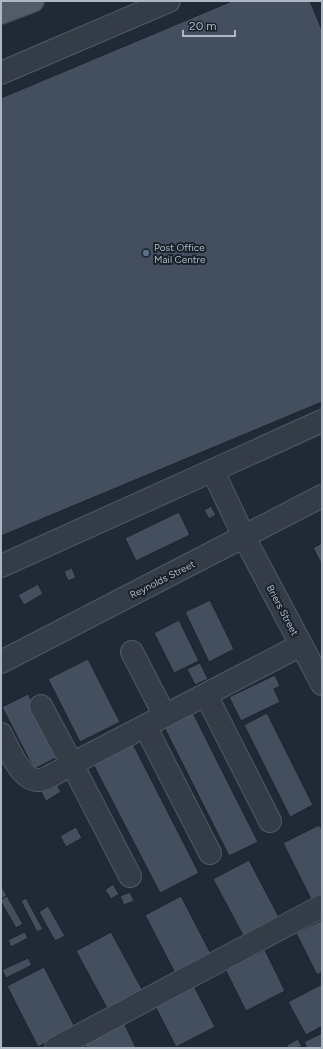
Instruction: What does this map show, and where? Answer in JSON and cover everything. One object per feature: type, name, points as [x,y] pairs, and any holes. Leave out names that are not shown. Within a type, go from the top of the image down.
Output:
[{"type":"main road","points":[[1,13],[33,1]]},
{"type":"street","points":[[1,73],[169,1]]},
{"type":"street","points":[[1,566],[322,421]]},
{"type":"street","name":"Briers Street","points":[[213,470],[244,537],[322,684]]},
{"type":"street","name":"Reynolds Street","points":[[1,662],[322,496]]},
{"type":"street","points":[[1,734],[20,770],[30,779],[40,780],[301,645]]},
{"type":"street","points":[[132,652],[165,716]]},
{"type":"street","points":[[206,695],[270,821]]},
{"type":"street","points":[[41,706],[130,876]]},
{"type":"street","points":[[145,726],[210,853]]},
{"type":"street","points":[[56,1048],[322,906]]},
{"type":"building","points":[[232,1],[310,1],[322,30],[322,402],[1,536],[1,98]]},
{"type":"building","points":[[211,506],[216,515],[209,519],[204,510]]},
{"type":"building","points":[[179,512],[190,535],[136,561],[125,538]]},
{"type":"building","points":[[322,543],[322,562],[321,563],[313,548]]},
{"type":"building","points":[[72,568],[76,578],[68,581],[64,571]]},
{"type":"building","points":[[38,584],[43,594],[24,605],[18,595]]},
{"type":"building","points":[[210,600],[234,649],[209,662],[185,612]]},
{"type":"building","points":[[179,620],[199,661],[174,673],[154,633]]},
{"type":"building","points":[[88,659],[120,722],[80,742],[48,679]]},
{"type":"building","points":[[200,663],[208,679],[195,685],[187,669]]},
{"type":"building","points":[[275,675],[280,686],[274,689],[280,702],[241,721],[229,697]]},
{"type":"building","points":[[28,694],[60,756],[34,769],[2,707]]},
{"type":"building","points":[[193,713],[258,842],[229,856],[164,727]]},
{"type":"building","points":[[267,713],[313,805],[290,817],[244,725]]},
{"type":"building","points":[[133,744],[199,873],[160,893],[93,764]]},
{"type":"building","points":[[56,783],[61,792],[46,801],[41,792]]},
{"type":"building","points":[[319,825],[322,830],[322,899],[313,903],[283,843]]},
{"type":"building","points":[[76,827],[82,838],[66,847],[60,836]]},
{"type":"building","points":[[249,860],[281,921],[245,939],[213,879]]},
{"type":"building","points":[[113,884],[119,894],[111,899],[105,890]]},
{"type":"building","points":[[1,885],[7,896],[1,899]]},
{"type":"building","points":[[130,892],[134,901],[124,905],[120,896]]},
{"type":"building","points":[[7,896],[23,924],[16,928],[1,902],[1,899]]},
{"type":"building","points":[[181,896],[212,956],[176,975],[145,915]]},
{"type":"building","points":[[26,898],[43,929],[37,932],[21,901]]},
{"type":"building","points":[[48,906],[65,936],[55,941],[39,912]]},
{"type":"building","points":[[322,920],[322,972],[317,975],[296,933]]},
{"type":"building","points":[[25,932],[28,938],[11,947],[8,940]]},
{"type":"building","points":[[111,932],[143,991],[108,1010],[76,951]]},
{"type":"building","points":[[265,950],[285,991],[246,1011],[225,969]]},
{"type":"building","points":[[28,958],[32,965],[6,978],[2,970]]},
{"type":"building","points":[[44,967],[75,1027],[38,1047],[7,986]]},
{"type":"building","points":[[322,984],[322,1026],[306,1035],[288,1002]]},
{"type":"building","points":[[194,986],[215,1027],[176,1047],[155,1006]]},
{"type":"building","points":[[124,1023],[136,1048],[87,1048],[84,1043]]},
{"type":"building","points":[[322,1033],[322,1048],[307,1048],[304,1042]]},
{"type":"building","points":[[298,1039],[302,1047],[288,1048],[287,1045]]},
{"type":"place","name":"Post Office Mail Centre","points":[[146,253]]}]
